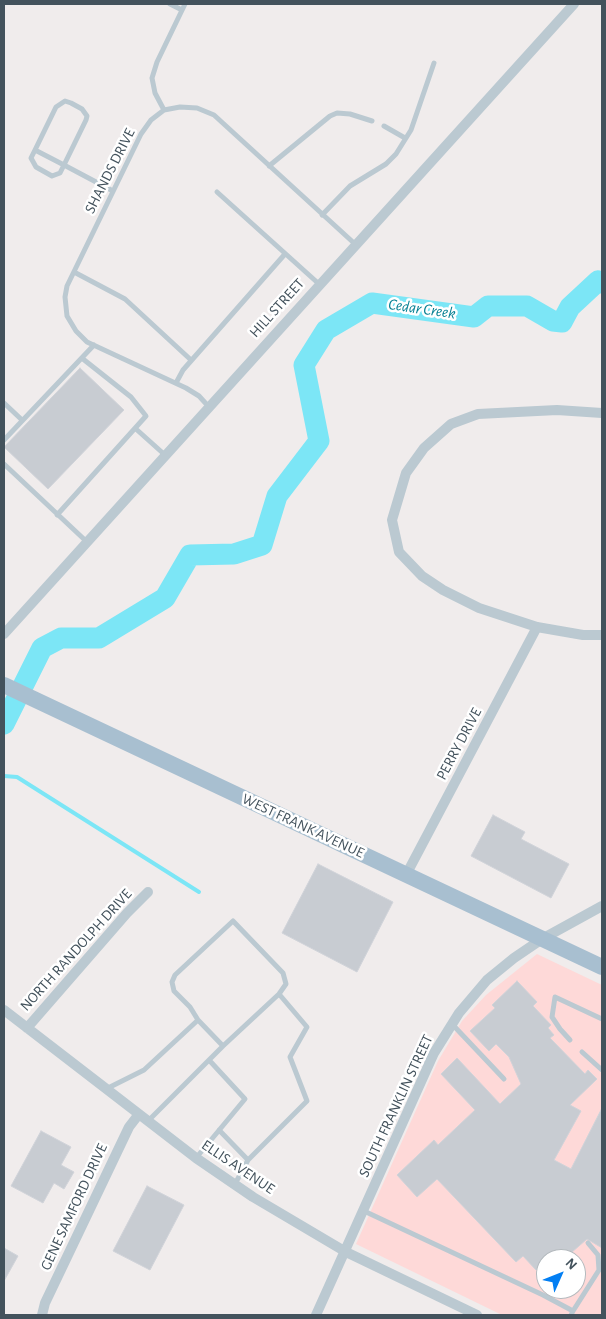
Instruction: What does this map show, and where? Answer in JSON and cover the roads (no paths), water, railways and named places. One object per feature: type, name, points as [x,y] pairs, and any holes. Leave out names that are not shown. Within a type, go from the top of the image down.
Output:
[{"type":"main road","name":"WEST FRANK AVENUE","points":[[6,686],[602,967]]},
{"type":"street","name":"HILL STREET","points":[[4,634],[354,244],[574,4]]},
{"type":"street","points":[[602,413],[557,410],[478,414],[451,424],[435,437],[415,459],[401,486],[392,520],[399,552],[406,561],[422,576],[462,600],[537,628],[583,635],[602,635]]},
{"type":"street","name":"PERRY DRIVE","points":[[406,875],[537,628]]},
{"type":"street","name":"NORTH RANDOLPH DRIVE","points":[[27,1028],[127,913],[148,892]]},
{"type":"street","name":"SOUTH FRANKLIN STREET","points":[[316,1315],[434,1053],[452,1024],[487,980],[542,938],[602,906]]},
{"type":"street","name":"ELLIS AVENUE","points":[[4,1010],[196,1158],[235,1184],[346,1252],[477,1315]]},
{"type":"street","name":"GENE SAMFORD DRIVE","points":[[42,1315],[45,1303],[128,1127],[139,1114]]},
{"type":"lane","points":[[170,4],[182,10]]},
{"type":"lane","points":[[185,4],[157,62],[152,78],[155,92],[164,110],[197,108],[214,115],[354,244]]},
{"type":"lane","points":[[322,215],[350,186],[386,164],[405,138],[418,111],[434,63]]},
{"type":"lane","points":[[65,101],[82,109],[87,116],[60,173],[52,176],[36,168],[31,158],[35,150],[56,107],[65,101]]},
{"type":"lane","name":"SHANDS DRIVE","points":[[164,110],[152,120],[141,134],[74,272],[65,297],[67,316],[76,331],[94,345],[176,383],[199,396],[209,407]]},
{"type":"lane","points":[[269,166],[330,116],[337,113],[350,114],[372,122]]},
{"type":"lane","points":[[384,126],[405,138]]},
{"type":"lane","points":[[35,150],[113,191]]},
{"type":"lane","points":[[217,192],[319,284]]},
{"type":"lane","points":[[176,383],[183,370],[285,254]]},
{"type":"lane","points":[[74,272],[125,299],[192,360]]},
{"type":"lane","points":[[4,440],[94,345]]},
{"type":"lane","points":[[58,515],[145,418],[143,410],[131,397],[83,358]]},
{"type":"lane","points":[[4,403],[22,420]]},
{"type":"lane","points":[[136,429],[165,455]]},
{"type":"lane","points":[[4,464],[86,542]]},
{"type":"lane","points":[[148,1121],[222,1046],[279,994],[286,984],[283,973],[233,921],[175,975],[172,982],[174,990],[222,1046]]},
{"type":"lane","points":[[235,1184],[248,1160],[307,1101],[290,1057],[306,1027],[279,994]]},
{"type":"lane","points":[[570,1040],[560,1030],[552,1017],[555,997],[602,1019]]},
{"type":"lane","points":[[106,1089],[144,1070],[198,1020]]},
{"type":"lane","points":[[452,1024],[504,1079]]},
{"type":"lane","points":[[582,1052],[602,1070]]},
{"type":"lane","points":[[196,1158],[245,1099],[209,1060]]},
{"type":"lane","points":[[219,1130],[248,1160]]},
{"type":"lane","points":[[364,1211],[572,1313],[599,1270],[598,1255],[588,1243]]},
{"type":"waterway","name":"Cedar Creek","points":[[4,724],[42,648],[61,638],[99,638],[165,598],[190,555],[234,554],[262,545],[277,496],[319,441],[304,365],[326,330],[372,303],[474,317],[488,306],[527,306],[553,321],[562,322],[570,307],[598,281],[602,283]]},
{"type":"waterway","points":[[4,776],[17,777],[199,892]]}]
